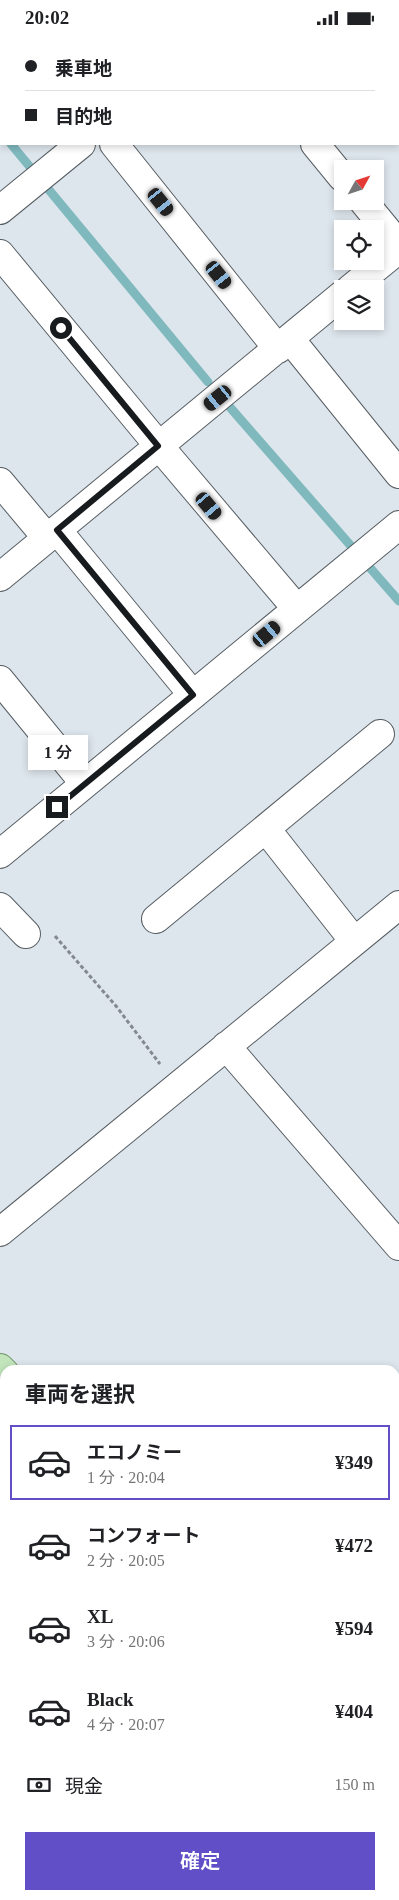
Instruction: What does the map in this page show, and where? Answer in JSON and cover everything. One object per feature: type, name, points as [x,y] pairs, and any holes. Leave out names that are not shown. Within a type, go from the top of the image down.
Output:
[{"type":"street","points":[[0,210],[80,145]]},
{"type":"street","points":[[115,145],[284,344],[399,473]]},
{"type":"street","points":[[316,145],[334,167]]},
{"type":"street","points":[[370,210],[399,245]]},
{"type":"street","points":[[361,280],[399,249]]},
{"type":"street","points":[[0,254],[158,446],[297,609]]},
{"type":"street","points":[[0,577],[334,302]]},
{"type":"street","points":[[0,482],[52,534],[193,695]]},
{"type":"street","points":[[0,854],[399,525]]},
{"type":"street","points":[[0,680],[85,784]]},
{"type":"street","points":[[156,919],[380,734]]},
{"type":"street","points":[[266,829],[354,941]]},
{"type":"street","points":[[0,1232],[399,905]]},
{"type":"street","points":[[0,907],[26,934]]},
{"type":"street","points":[[226,1046],[399,1246]]},
{"type":"path","points":[[26,934],[45,923],[116,1006],[177,1087]]},
{"type":"waterway","points":[[12,145],[208,382]]},
{"type":"waterway","points":[[228,405],[399,601]]},
{"type":"route","points":[[57,807],[193,695],[57,530],[158,446],[61,328]]}]
